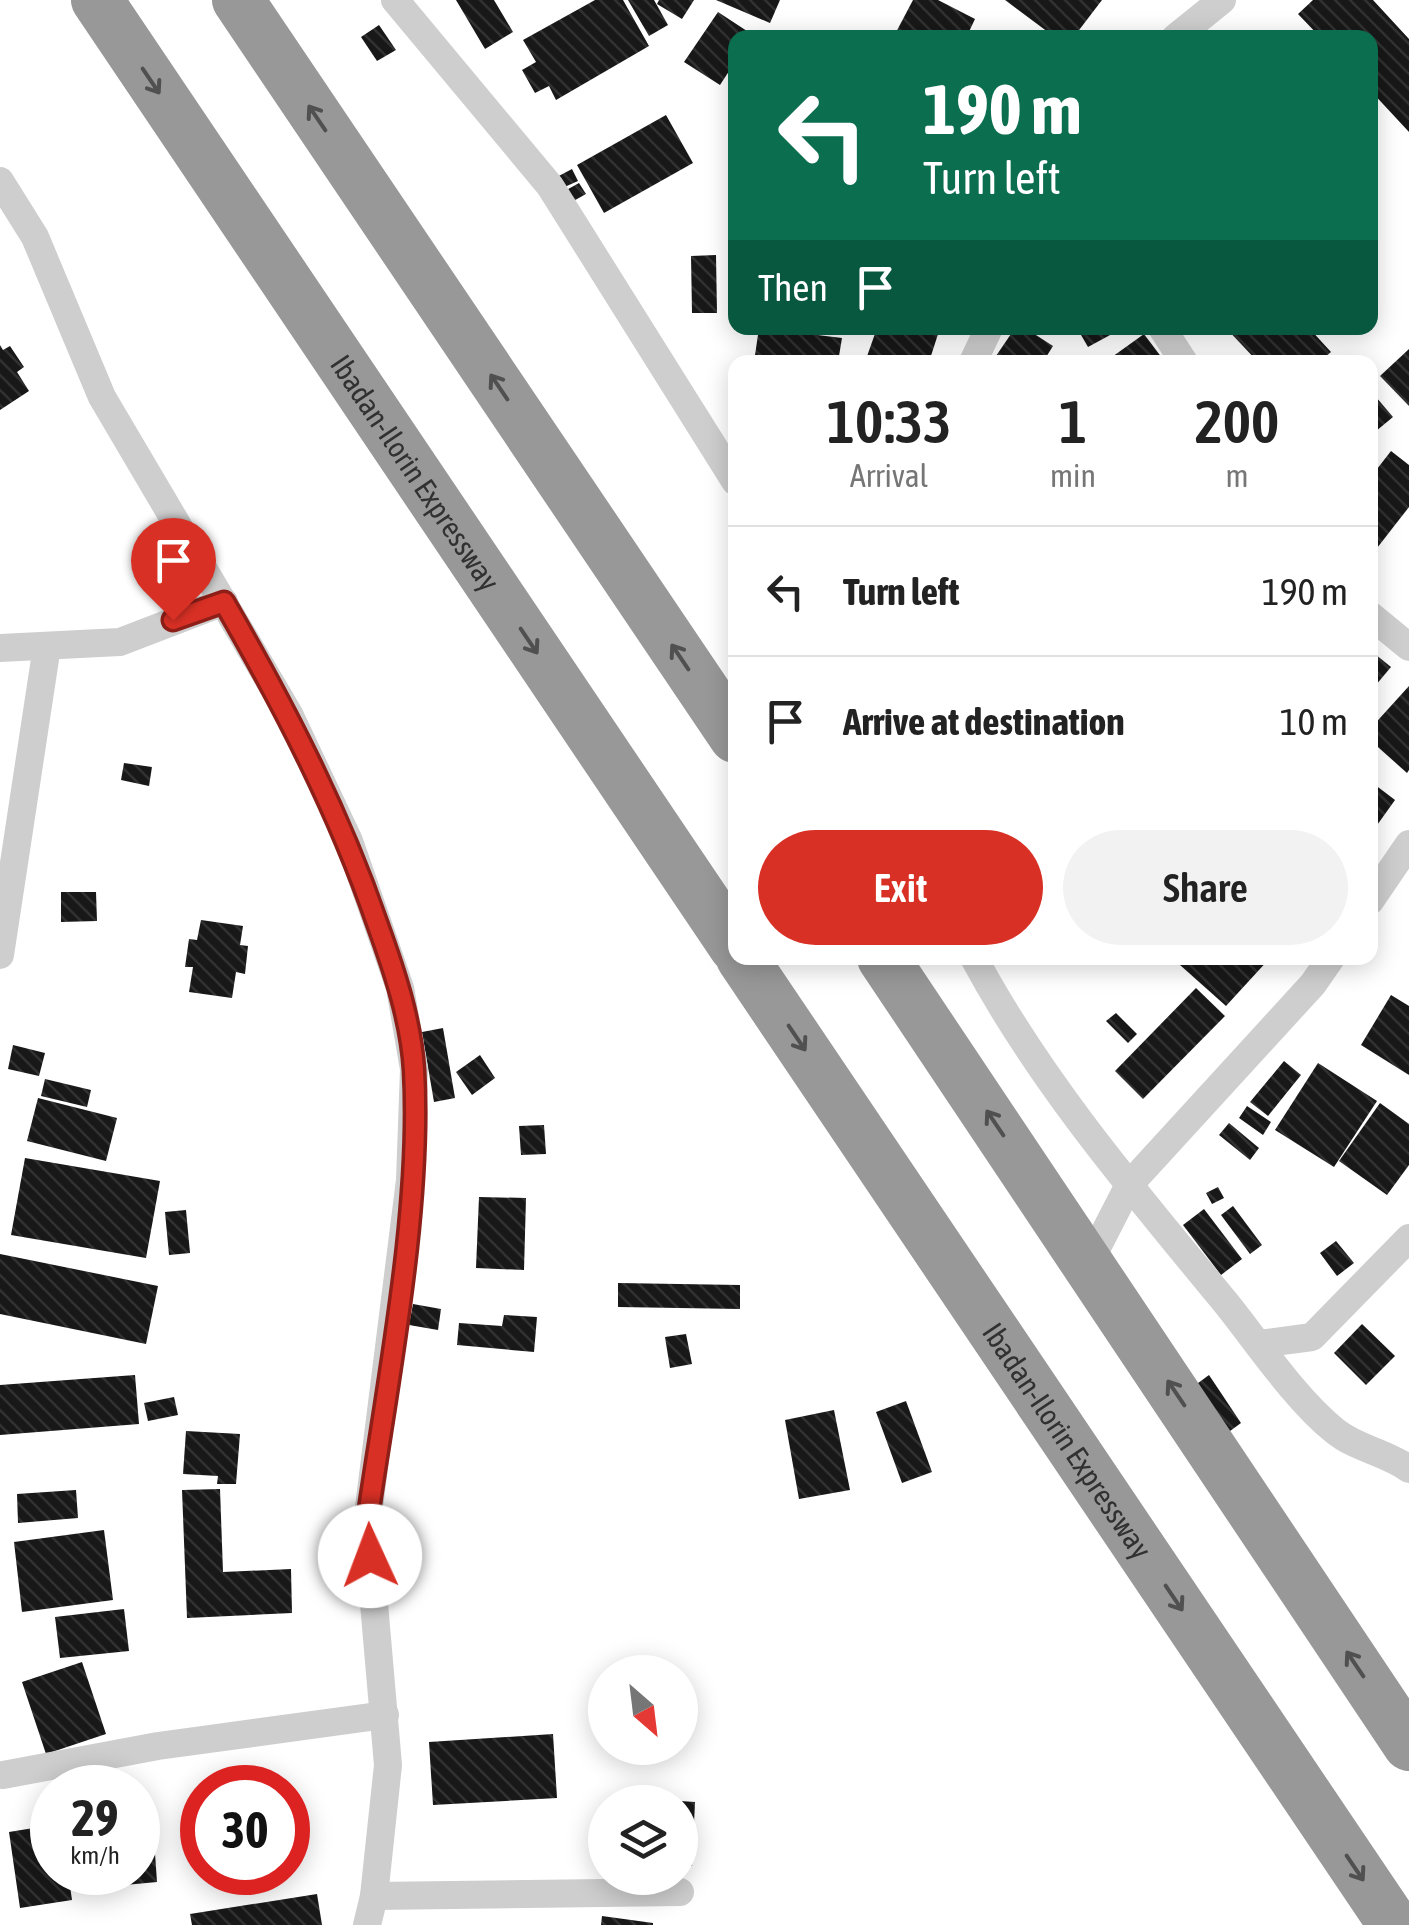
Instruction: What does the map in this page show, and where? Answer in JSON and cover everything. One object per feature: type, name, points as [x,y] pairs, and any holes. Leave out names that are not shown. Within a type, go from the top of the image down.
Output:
[{"type":"highway","name":"Ibadan-Ilorin Expressway","points":[[97,0],[728,937]]},
{"type":"highway","points":[[238,0],[728,728]]},
{"type":"highway","name":"Ibadan-Ilorin Expressway","points":[[747,965],[1394,1925]]},
{"type":"highway","points":[[888,965],[1409,1746]]},
{"type":"street","points":[[395,0],[550,186],[728,470]]},
{"type":"street","points":[[1185,30],[1222,0]]},
{"type":"street","points":[[0,182],[35,238],[102,398],[289,714],[349,841],[400,988],[414,1069],[401,1276],[367,1523],[388,1765],[374,1896],[367,1925]]},
{"type":"street","points":[[0,648],[120,642],[224,602]]},
{"type":"street","points":[[1378,622],[1409,647]]},
{"type":"street","points":[[0,956],[47,646]]},
{"type":"street","points":[[1378,889],[1409,844]]},
{"type":"street","points":[[978,965],[1005,1015],[1130,1185],[1259,1344],[1331,1428],[1351,1444],[1390,1456],[1409,1469]]},
{"type":"street","points":[[1089,1262],[1130,1185],[1326,965]]},
{"type":"street","points":[[1259,1344],[1312,1336],[1409,1238]]},
{"type":"street","points":[[1,1777],[158,1746],[385,1715]]},
{"type":"street","points":[[374,1896],[588,1893]]},
{"type":"building","points":[[456,0],[494,0],[513,32],[485,49]]},
{"type":"building","points":[[595,0],[623,0],[649,46],[556,100],[549,86],[535,93],[522,70],[536,62],[523,40]]},
{"type":"building","points":[[628,0],[654,0],[668,25],[649,36]]},
{"type":"building","points":[[659,0],[694,0],[682,19],[657,4]]},
{"type":"building","points":[[716,0],[780,0],[770,23]]},
{"type":"building","points":[[913,0],[938,0],[975,19],[970,30],[897,30]]},
{"type":"building","points":[[1005,0],[1102,0],[1079,30],[1045,30]]},
{"type":"building","points":[[1313,0],[1373,0],[1409,39],[1409,132],[1378,99],[1378,30],[1313,30],[1298,14]]},
{"type":"building","points":[[718,12],[745,30],[728,30],[728,73],[720,85],[684,62]]},
{"type":"building","points":[[379,25],[396,50],[377,61],[361,37]]},
{"type":"building","points":[[666,115],[693,163],[604,213],[577,165]]},
{"type":"building","points":[[572,169],[578,181],[560,189],[555,178]]},
{"type":"building","points":[[579,183],[586,194],[568,204],[561,193]]},
{"type":"building","points":[[716,255],[717,313],[692,313],[691,256]]},
{"type":"building","points":[[758,335],[842,338],[839,355],[755,355]]},
{"type":"building","points":[[875,335],[938,335],[931,355],[867,355]]},
{"type":"building","points":[[1010,335],[1036,335],[1053,346],[1047,355],[997,355]]},
{"type":"building","points":[[1081,335],[1110,335],[1088,347]]},
{"type":"building","points":[[1145,335],[1160,355],[1115,355]]},
{"type":"building","points":[[1233,335],[1315,335],[1331,352],[1327,355],[1251,355]]},
{"type":"building","points":[[0,345],[3,350],[10,346],[24,367],[17,372],[29,391],[0,410]]},
{"type":"building","points":[[1409,349],[1409,406],[1380,376]]},
{"type":"building","points":[[1378,399],[1393,417],[1378,429]]},
{"type":"building","points":[[1391,451],[1409,465],[1409,507],[1378,547],[1378,468]]},
{"type":"building","points":[[1378,656],[1391,667],[1378,682]]},
{"type":"building","points":[[1409,686],[1407,773],[1378,747],[1378,720]]},
{"type":"building","points":[[124,763],[152,767],[149,786],[121,780]]},
{"type":"building","points":[[1378,787],[1395,800],[1378,824]]},
{"type":"building","points":[[61,892],[96,892],[97,921],[61,922]]},
{"type":"building","points":[[201,920],[243,926],[240,945],[248,946],[245,974],[236,972],[232,998],[189,992],[193,967],[185,967],[189,939],[197,940]]},
{"type":"building","points":[[1180,965],[1264,965],[1226,1006]]},
{"type":"building","points":[[1196,988],[1225,1016],[1143,1099],[1115,1071]]},
{"type":"building","points":[[1391,995],[1409,1006],[1409,1075],[1361,1045]]},
{"type":"building","points":[[1116,1013],[1137,1034],[1128,1043],[1106,1021]]},
{"type":"building","points":[[443,1028],[455,1098],[434,1102],[422,1032]]},
{"type":"building","points":[[13,1045],[45,1053],[39,1076],[8,1069]]},
{"type":"building","points":[[480,1055],[495,1078],[472,1095],[456,1072]]},
{"type":"building","points":[[1284,1061],[1301,1075],[1268,1116],[1250,1102]]},
{"type":"building","points":[[1318,1063],[1377,1101],[1334,1167],[1275,1130]]},
{"type":"building","points":[[45,1079],[91,1090],[87,1107],[41,1096]]},
{"type":"building","points":[[38,1098],[117,1118],[106,1161],[27,1141]]},
{"type":"building","points":[[1380,1103],[1409,1124],[1409,1165],[1387,1195],[1339,1161]]},
{"type":"building","points":[[1247,1106],[1271,1122],[1263,1135],[1239,1118]]},
{"type":"building","points":[[1229,1123],[1259,1148],[1250,1160],[1219,1135]]},
{"type":"building","points":[[544,1125],[546,1154],[521,1155],[519,1126]]},
{"type":"building","points":[[25,1158],[160,1181],[146,1258],[11,1235]]},
{"type":"building","points":[[1218,1187],[1224,1198],[1212,1204],[1206,1193]]},
{"type":"building","points":[[479,1197],[526,1198],[524,1270],[476,1268]]},
{"type":"building","points":[[1233,1206],[1262,1245],[1250,1254],[1221,1215]]},
{"type":"building","points":[[1204,1209],[1242,1259],[1221,1275],[1183,1225]]},
{"type":"building","points":[[186,1210],[190,1253],[169,1255],[165,1212]]},
{"type":"building","points":[[1336,1241],[1354,1263],[1337,1276],[1320,1253]]},
{"type":"building","points":[[0,1254],[158,1286],[146,1344],[0,1314]]},
{"type":"building","points":[[618,1283],[740,1285],[740,1309],[618,1307]]},
{"type":"building","points":[[413,1304],[441,1309],[438,1330],[409,1325]]},
{"type":"building","points":[[504,1315],[537,1317],[534,1352],[457,1345],[459,1323],[502,1326]]},
{"type":"building","points":[[1362,1324],[1395,1356],[1366,1385],[1334,1353]]},
{"type":"building","points":[[686,1334],[692,1364],[670,1368],[665,1337]]},
{"type":"building","points":[[135,1375],[139,1424],[0,1435],[0,1385]]},
{"type":"building","points":[[1209,1375],[1241,1423],[1226,1434],[1194,1386]]},
{"type":"building","points":[[174,1397],[178,1415],[148,1421],[144,1403]]},
{"type":"building","points":[[906,1401],[932,1472],[902,1483],[876,1412]]},
{"type":"building","points":[[834,1410],[850,1490],[799,1499],[785,1420]]},
{"type":"building","points":[[186,1431],[240,1434],[236,1484],[217,1484],[218,1476],[183,1474]]},
{"type":"building","points":[[220,1489],[223,1572],[291,1569],[292,1613],[187,1618],[182,1490]]},
{"type":"building","points":[[76,1490],[78,1518],[18,1523],[17,1494]]},
{"type":"building","points":[[104,1530],[113,1600],[22,1612],[14,1542]]},
{"type":"building","points":[[124,1609],[129,1651],[60,1658],[55,1617]]},
{"type":"building","points":[[82,1662],[106,1734],[46,1754],[22,1682]]},
{"type":"building","points":[[553,1734],[557,1798],[433,1805],[429,1742]]},
{"type":"building","points":[[30,1829],[30,1895],[71,1895],[72,1900],[20,1908],[9,1832]]},
{"type":"building","points":[[317,1894],[322,1925],[192,1925],[190,1914]]},
{"type":"building","points":[[602,1916],[653,1923],[653,1925],[601,1925]]},
{"type":"route","points":[[173,620],[224,602],[289,714],[349,841],[400,988],[414,1069],[410,1180],[399,1295],[367,1523],[370,1556]]}]
